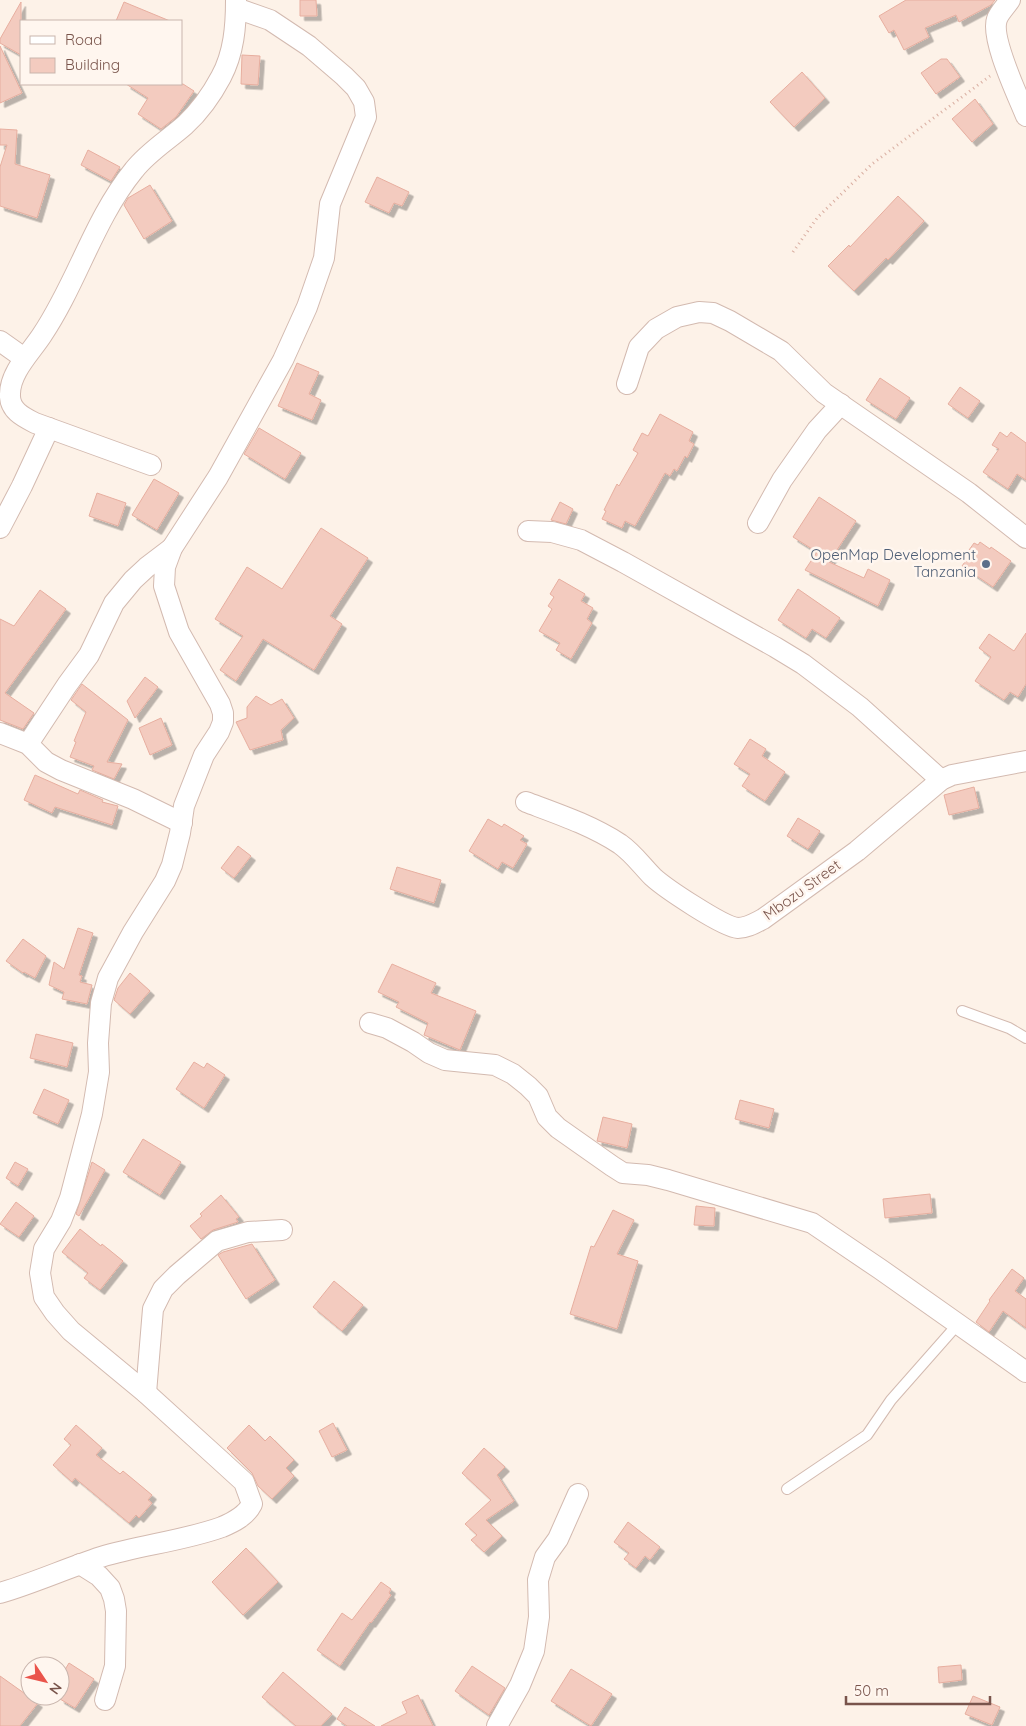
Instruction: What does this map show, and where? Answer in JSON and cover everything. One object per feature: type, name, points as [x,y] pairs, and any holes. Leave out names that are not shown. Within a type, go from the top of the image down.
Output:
[{"type":"street","points":[[1010,0],[997,18],[996,31],[1005,66],[1026,116]]},
{"type":"street","points":[[0,1593],[102,1557],[184,1538],[223,1526],[243,1516],[252,1504],[244,1482],[146,1393],[71,1330],[55,1313],[44,1296],[40,1273],[44,1249],[61,1220],[70,1198],[92,1114],[99,1072],[100,1003],[108,978],[125,946],[165,881],[172,865],[184,806],[194,776],[223,722],[220,704],[179,632],[164,586],[165,567],[172,548],[218,477],[283,360],[307,308],[324,258],[330,204],[366,117],[364,102],[356,88],[344,76],[309,46],[270,20],[236,4],[233,45],[222,76],[208,98],[186,124],[148,155],[115,196],[42,336],[24,358],[14,376],[10,393],[12,405],[20,415],[35,423],[151,465]]},
{"type":"street","points":[[627,384],[639,347],[656,329],[677,317],[699,312],[713,313],[781,351],[824,393],[969,494],[1026,538]]},
{"type":"street","points":[[0,341],[24,358]]},
{"type":"street","points":[[758,523],[782,480],[818,430],[841,404]]},
{"type":"street","points":[[0,528],[49,428]]},
{"type":"street","points":[[528,531],[552,532],[581,540],[775,647],[803,664],[860,708],[941,780]]},
{"type":"street","points":[[28,744],[89,655],[114,603],[133,580],[172,548]]},
{"type":"street","points":[[0,733],[28,744],[46,762],[61,770],[133,799],[182,823]]},
{"type":"street","name":"Mbozu Street","points":[[526,802],[588,825],[622,845],[655,878],[702,911],[726,925],[738,928],[750,926],[763,919],[849,856],[941,780],[959,774],[1026,761]]},
{"type":"street","points":[[370,1023],[387,1028],[429,1053],[445,1060],[495,1065],[513,1074],[538,1096],[547,1117],[558,1128],[623,1172],[668,1180],[812,1223],[1026,1372]]},
{"type":"street","points":[[146,1393],[153,1309],[164,1289],[176,1275],[217,1241],[248,1232],[282,1230]]},
{"type":"street","points":[[497,1726],[520,1685],[534,1651],[539,1617],[538,1580],[545,1557],[558,1539],[578,1494]]},
{"type":"street","points":[[80,1564],[99,1576],[110,1588],[114,1599],[116,1611],[115,1666],[105,1700]]},
{"type":"lane","points":[[962,1011],[1009,1028],[1026,1038]]},
{"type":"lane","points":[[787,1489],[867,1435],[891,1400],[958,1324]]},
{"type":"path","points":[[793,252],[818,218],[872,164],[1005,66]]},
{"type":"building","points":[[300,0],[316,0],[317,16],[300,16]]},
{"type":"building","points":[[906,0],[995,0],[991,5],[959,22],[956,15],[925,28],[929,37],[904,50],[894,30],[889,33],[879,16]]},
{"type":"building","points":[[21,2],[20,54],[0,43],[0,39]]},
{"type":"building","points":[[124,2],[168,20],[116,20]]},
{"type":"building","points":[[0,46],[22,93],[0,103]]},
{"type":"building","points":[[242,55],[260,56],[258,85],[241,84]]},
{"type":"building","points":[[941,59],[947,59],[960,77],[936,94],[921,73]]},
{"type":"building","points":[[802,72],[825,98],[794,127],[770,102]]},
{"type":"building","points":[[183,84],[194,91],[176,117],[161,129],[138,114],[148,98],[128,85]]},
{"type":"building","points":[[975,99],[993,124],[972,142],[952,119]]},
{"type":"building","points":[[0,129],[17,130],[15,164],[50,175],[37,218],[0,206],[0,167],[7,145],[0,145]]},
{"type":"building","points":[[88,150],[120,167],[111,181],[81,165]]},
{"type":"building","points":[[377,177],[409,192],[402,206],[394,203],[389,213],[365,202]]},
{"type":"building","points":[[150,185],[172,221],[144,239],[124,205],[128,198]]},
{"type":"building","points":[[898,196],[924,221],[888,260],[886,258],[854,291],[828,266],[849,245],[850,247]]},
{"type":"building","points":[[297,363],[319,372],[309,394],[321,400],[312,420],[278,406]]},
{"type":"building","points":[[880,378],[910,398],[896,419],[866,400]]},
{"type":"building","points":[[960,387],[980,401],[968,418],[948,404]]},
{"type":"building","points":[[660,414],[693,432],[689,441],[694,444],[687,458],[685,456],[677,471],[674,469],[670,476],[665,473],[635,526],[625,521],[622,528],[602,519],[606,511],[604,510],[617,484],[619,486],[638,453],[633,450],[642,433],[648,436]]},
{"type":"building","points":[[259,428],[301,453],[285,479],[244,454]]},
{"type":"building","points":[[1000,432],[1007,437],[1011,432],[1026,443],[1026,480],[1017,474],[1008,489],[983,472],[999,449],[992,445]]},
{"type":"building","points":[[154,479],[179,493],[157,530],[132,515]]},
{"type":"building","points":[[97,493],[126,503],[118,526],[89,516]]},
{"type":"building","points":[[819,497],[856,521],[829,562],[864,578],[868,569],[890,580],[878,606],[805,570],[817,552],[793,537]]},
{"type":"building","points":[[560,502],[573,509],[566,524],[551,520]]},
{"type":"building","points":[[321,528],[368,558],[330,616],[342,624],[314,670],[263,639],[236,681],[220,670],[243,636],[215,619],[247,567],[282,589]]},
{"type":"building","name":"OpenMap Development Tanzania","points":[[980,542],[1011,561],[993,587],[962,566],[967,559],[964,557],[974,543],[978,545]]},
{"type":"building","points":[[559,579],[585,594],[581,601],[593,608],[587,619],[592,623],[571,659],[556,650],[560,643],[539,631],[552,609],[548,606],[554,597],[550,594]]},
{"type":"building","points":[[798,589],[840,618],[826,638],[812,629],[806,638],[778,620]]},
{"type":"building","points":[[40,590],[66,609],[5,693],[34,713],[23,729],[0,720],[0,619],[14,626]]},
{"type":"building","points":[[1026,633],[1026,684],[1018,697],[1010,692],[1004,700],[975,681],[991,657],[979,648],[989,634],[1014,651]]},
{"type":"building","points":[[145,677],[158,687],[135,718],[127,701]]},
{"type":"building","points":[[82,684],[128,720],[107,762],[122,764],[114,779],[92,770],[94,766],[70,757],[76,742],[74,741],[86,712],[71,700]]},
{"type":"building","points":[[256,696],[271,705],[282,699],[294,718],[281,730],[283,740],[250,750],[236,722],[247,718],[247,707]]},
{"type":"building","points":[[161,718],[172,745],[150,755],[139,728]]},
{"type":"building","points":[[750,739],[766,749],[762,756],[785,772],[765,801],[742,786],[750,774],[734,764]]},
{"type":"building","points":[[35,775],[78,794],[80,790],[103,800],[102,802],[118,806],[112,825],[55,807],[52,813],[24,800]]},
{"type":"building","points":[[974,787],[979,808],[949,815],[944,795]]},
{"type":"building","points":[[798,818],[820,831],[808,849],[787,836]]},
{"type":"building","points":[[488,819],[502,827],[504,824],[524,836],[520,840],[527,844],[513,868],[502,862],[498,869],[469,851]]},
{"type":"building","points":[[238,846],[251,856],[234,878],[221,868]]},
{"type":"building","points":[[397,867],[441,880],[434,903],[390,889]]},
{"type":"building","points":[[78,928],[93,933],[79,975],[82,976],[80,982],[92,985],[87,1004],[62,999],[64,992],[49,985],[54,962],[64,969]]},
{"type":"building","points":[[23,939],[46,956],[35,978],[23,973],[6,961]]},
{"type":"building","points":[[392,964],[436,983],[431,993],[476,1011],[460,1050],[424,1035],[428,1023],[396,1007],[399,1002],[378,992]]},
{"type":"building","points":[[130,973],[150,991],[130,1014],[114,1000],[118,988]]},
{"type":"building","points":[[36,1034],[73,1043],[67,1067],[30,1058]]},
{"type":"building","points":[[194,1062],[204,1068],[207,1063],[225,1075],[204,1108],[176,1089]]},
{"type":"building","points":[[44,1089],[69,1100],[58,1124],[33,1113]]},
{"type":"building","points":[[740,1100],[774,1109],[769,1128],[735,1119]]},
{"type":"building","points":[[603,1117],[632,1124],[627,1148],[597,1141]]},
{"type":"building","points":[[143,1139],[181,1162],[160,1195],[123,1172]]},
{"type":"building","points":[[15,1162],[28,1169],[18,1186],[6,1178]]},
{"type":"building","points":[[92,1162],[105,1170],[79,1216],[76,1214]]},
{"type":"building","points":[[930,1194],[932,1213],[885,1218],[883,1199]]},
{"type":"building","points":[[221,1195],[239,1217],[236,1219],[238,1222],[213,1230],[201,1239],[190,1226]]},
{"type":"building","points":[[16,1202],[34,1216],[19,1237],[0,1224]]},
{"type":"building","points":[[696,1206],[715,1208],[714,1226],[694,1225]]},
{"type":"building","points":[[613,1210],[634,1220],[617,1254],[638,1261],[617,1329],[570,1314],[591,1246],[594,1247]]},
{"type":"building","points":[[80,1229],[123,1261],[100,1290],[84,1278],[88,1273],[62,1252]]},
{"type":"building","points":[[252,1244],[275,1280],[246,1299],[218,1255]]},
{"type":"building","points":[[1012,1269],[1024,1278],[1015,1291],[1026,1299],[1026,1328],[1003,1311],[989,1332],[976,1322],[989,1300]]},
{"type":"building","points":[[334,1281],[363,1305],[342,1331],[313,1307]]},
{"type":"building","points":[[333,1423],[347,1450],[332,1457],[319,1431]]},
{"type":"building","points":[[76,1425],[102,1448],[96,1455],[120,1474],[123,1471],[152,1495],[148,1500],[152,1503],[139,1518],[136,1515],[129,1523],[75,1478],[72,1482],[53,1465],[71,1445],[64,1439]]},
{"type":"building","points":[[249,1425],[265,1441],[270,1436],[294,1460],[286,1468],[294,1476],[272,1499],[258,1486],[252,1473],[227,1448]]},
{"type":"building","points":[[484,1448],[505,1467],[497,1475],[514,1501],[486,1520],[502,1536],[484,1552],[471,1540],[477,1535],[465,1524],[491,1500],[462,1473]]},
{"type":"building","points":[[628,1522],[660,1547],[650,1560],[645,1556],[636,1568],[624,1559],[629,1553],[614,1542]]},
{"type":"building","points":[[246,1548],[278,1582],[243,1615],[212,1582]]},
{"type":"building","points":[[381,1582],[391,1589],[389,1593],[391,1595],[340,1666],[317,1650],[342,1613],[352,1620]]},
{"type":"building","points":[[70,1664],[94,1679],[75,1708],[70,1705]]},
{"type":"building","points":[[961,1665],[962,1680],[939,1683],[938,1667]]},
{"type":"building","points":[[472,1666],[505,1688],[489,1715],[455,1691]]},
{"type":"building","points":[[571,1669],[612,1694],[591,1726],[551,1701]]},
{"type":"building","points":[[283,1672],[332,1714],[321,1726],[296,1726],[262,1697]]},
{"type":"building","points":[[0,1676],[20,1690],[20,1706],[36,1706],[20,1726],[0,1726]]},
{"type":"building","points":[[418,1695],[433,1726],[381,1726],[407,1713],[402,1702]]},
{"type":"building","points":[[973,1696],[1000,1707],[992,1725],[965,1714]]},
{"type":"building","points":[[345,1707],[375,1726],[347,1726],[337,1719]]},
{"type":"place","name":"OpenMap Development Tanzania","points":[[986,564]]}]
